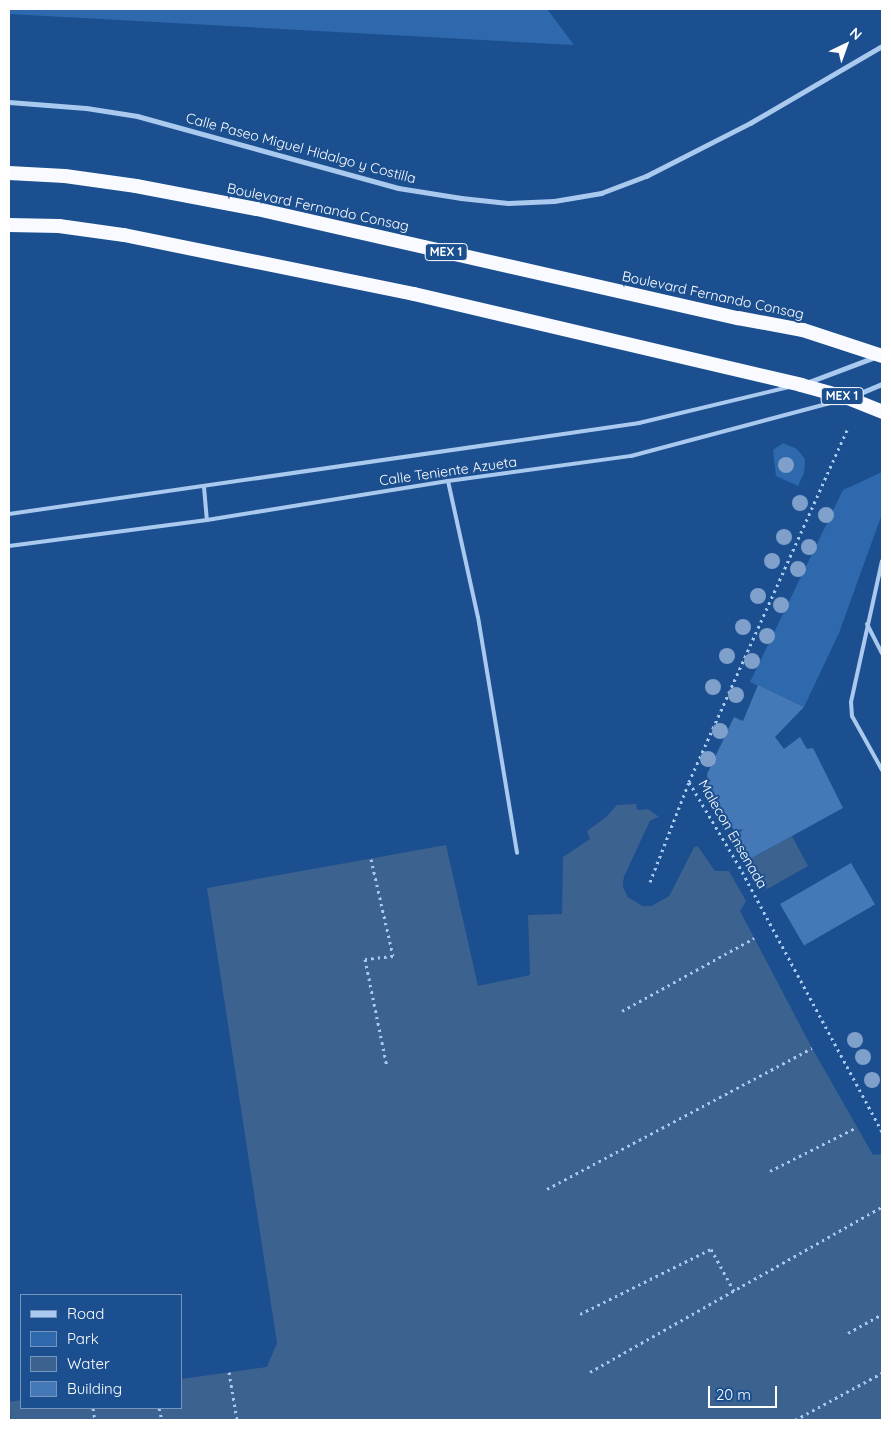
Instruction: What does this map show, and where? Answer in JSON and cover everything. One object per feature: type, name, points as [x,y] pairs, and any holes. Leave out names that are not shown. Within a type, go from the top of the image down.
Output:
[{"type":"highway","name":"Boulevard Fernando Consag","points":[[9,173],[65,176],[136,186],[257,210],[738,318],[803,330],[881,355]]},
{"type":"highway","name":"MEX 1","points":[[9,225],[59,226],[124,235],[238,257],[601,336],[801,384],[848,398],[882,412]]},
{"type":"street","name":"Calle Paseo Miguel Hidalgo y Costilla","points":[[9,102],[77,107],[137,116],[398,188],[508,203],[554,200],[601,193],[646,176],[750,123],[882,46]]},
{"type":"street","name":"Calle Teniente Azueta","points":[[801,384],[881,355]]},
{"type":"street","name":"Calle Teniente Azueta","points":[[848,398],[882,384]]},
{"type":"lane","name":"Calle Teniente Azueta","points":[[9,514],[639,423],[801,384]]},
{"type":"lane","name":"Calle Teniente Azueta","points":[[9,546],[207,520],[448,481],[631,456],[848,398]]},
{"type":"lane","points":[[448,481],[478,617],[517,853]]},
{"type":"lane","points":[[204,487],[207,520]]},
{"type":"lane","points":[[882,561],[851,702],[852,716],[882,770]]},
{"type":"lane","points":[[867,624],[882,654]]},
{"type":"path","name":"Malecon Ensenada","points":[[847,430],[689,782],[739,866],[882,1132]]},
{"type":"path","points":[[650,882],[689,782]]},
{"type":"path","points":[[371,859],[393,956],[365,959],[387,1067]]},
{"type":"path","points":[[622,1011],[754,938]]},
{"type":"path","points":[[547,1189],[812,1048]]},
{"type":"path","points":[[770,1171],[857,1126]]},
{"type":"path","points":[[590,1372],[882,1208]]},
{"type":"path","points":[[580,1314],[711,1249],[734,1291]]},
{"type":"path","points":[[848,1333],[882,1314]]},
{"type":"path","points":[[229,1372],[237,1420]]},
{"type":"path","points":[[795,1420],[882,1373]]},
{"type":"green space","points":[[9,9],[547,9],[574,45],[9,14]]},
{"type":"green space","points":[[783,443],[797,449],[805,459],[804,473],[798,486],[776,476],[773,450]]},
{"type":"green space","points":[[882,472],[882,514],[839,633],[804,707],[750,682],[843,490]]},
{"type":"water","points":[[636,804],[637,810],[648,809],[659,817],[650,821],[624,877],[623,887],[628,897],[643,906],[651,906],[669,896],[694,847],[698,846],[715,871],[729,871],[792,836],[808,866],[746,901],[740,911],[812,1048],[873,1155],[882,1154],[882,1420],[11,1420],[9,1402],[20,1400],[20,1409],[182,1409],[182,1379],[267,1367],[277,1343],[207,888],[446,845],[478,986],[530,975],[528,915],[562,914],[563,857],[590,839],[587,831],[605,818],[617,805]]},
{"type":"pier","points":[[659,817],[652,823],[626,877],[625,887],[629,895],[644,903],[651,903],[667,894],[692,846],[698,843],[717,869],[727,869],[729,871],[715,871],[698,846],[694,847],[669,896],[651,906],[643,906],[628,897],[623,887],[624,877],[650,821]]},
{"type":"pier","points":[[750,859],[767,889],[746,901],[729,871]]},
{"type":"building","points":[[758,685],[804,707],[775,737],[784,749],[800,737],[807,749],[813,748],[843,808],[750,859],[708,784],[707,774],[734,717],[743,721]]},
{"type":"building","points":[[851,863],[875,905],[804,946],[780,904]]}]
